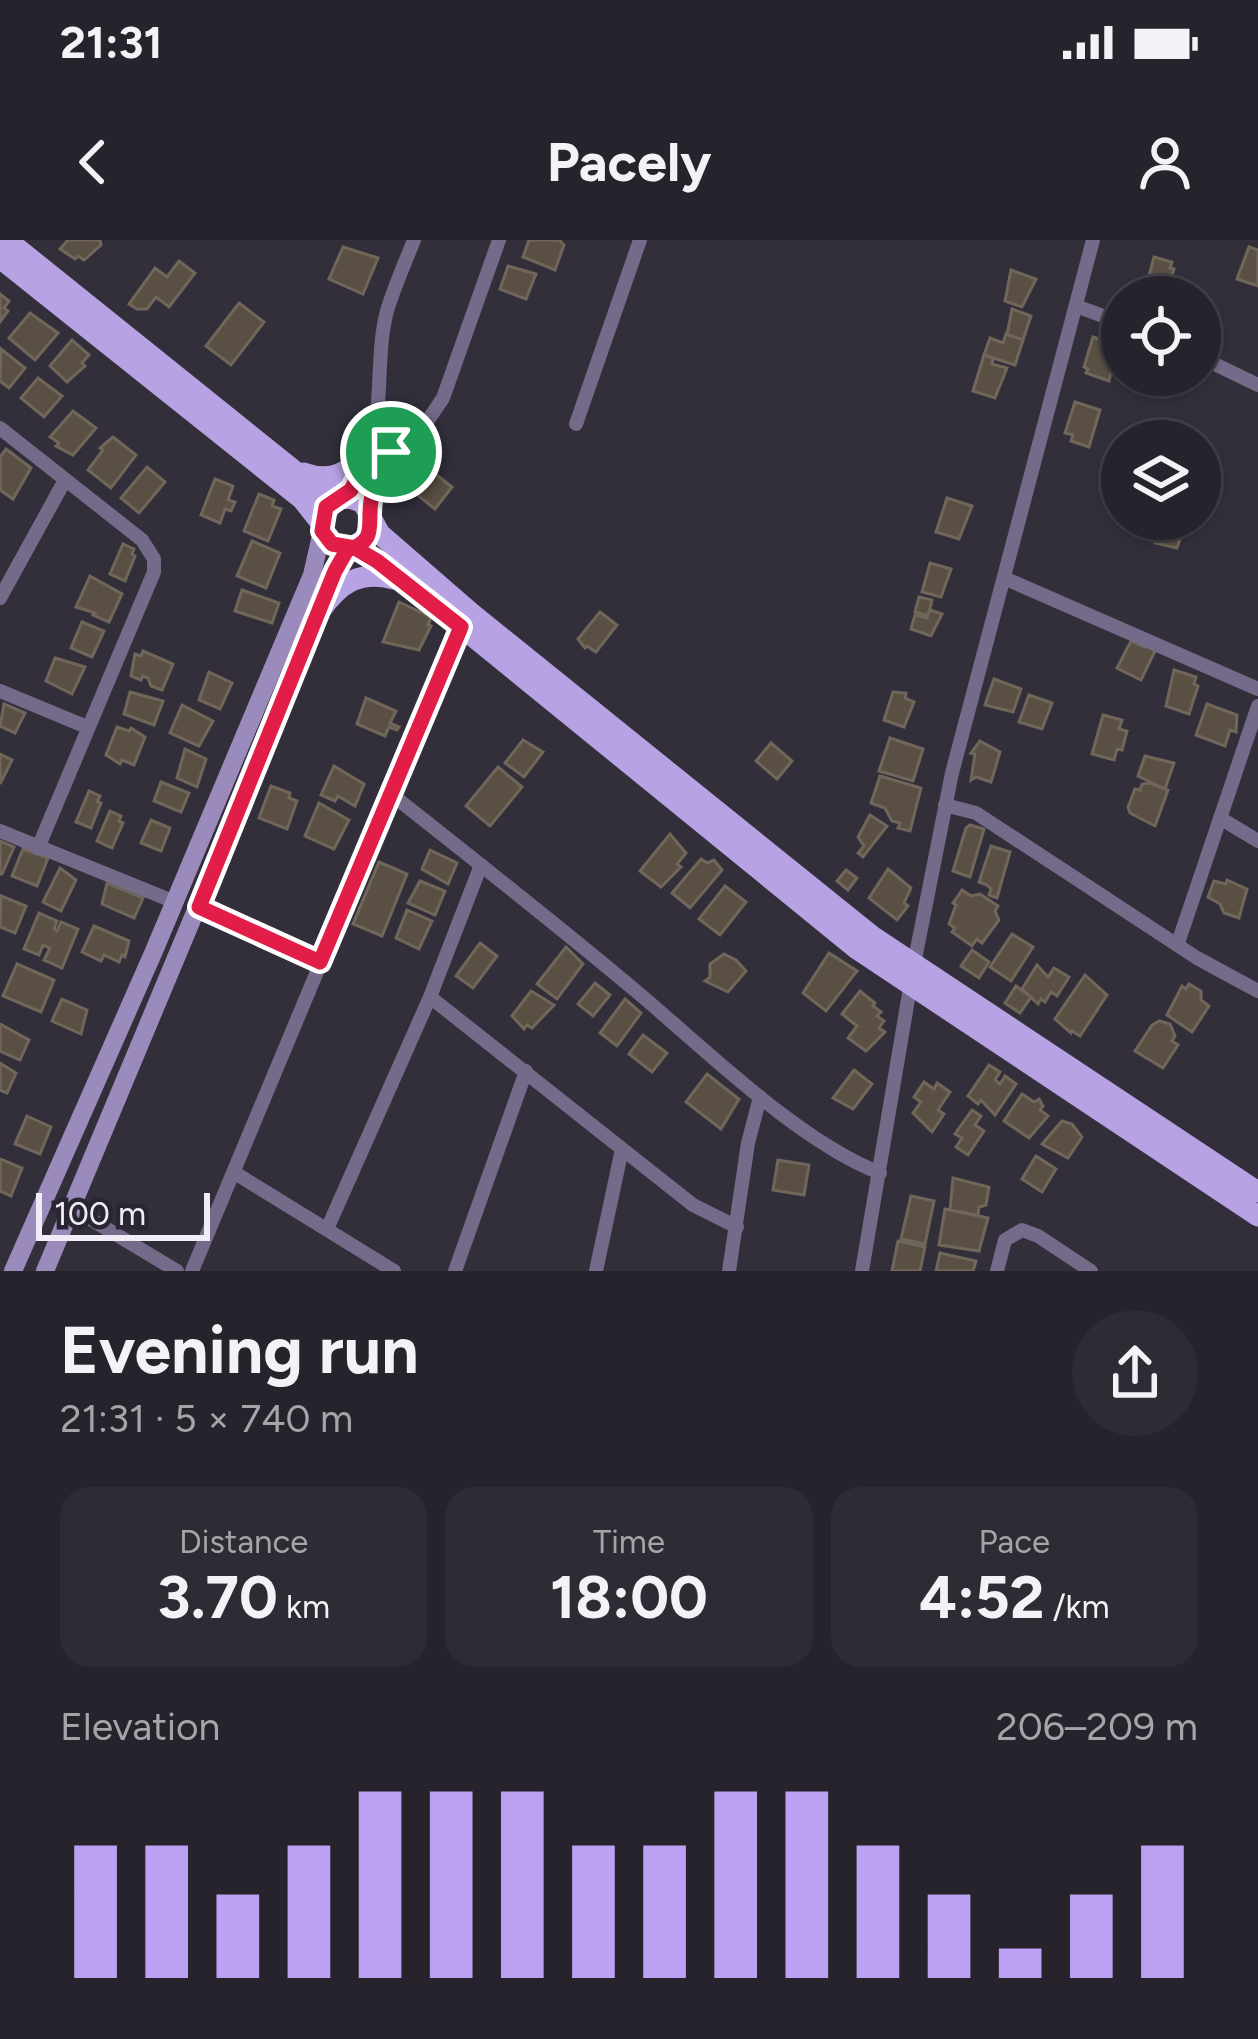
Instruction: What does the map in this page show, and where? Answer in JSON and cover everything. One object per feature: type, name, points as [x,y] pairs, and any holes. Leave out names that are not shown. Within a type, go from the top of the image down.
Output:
[{"type":"main road","points":[[7,240],[290,467],[339,499]]},
{"type":"main road","points":[[0,258],[302,499],[332,544],[351,549],[407,584],[815,917],[913,975],[1135,1122],[1258,1192]]},
{"type":"main road","points":[[290,467],[313,476],[340,476],[382,448]]},
{"type":"main road","points":[[13,1271],[312,575],[326,507],[339,499],[356,499],[372,520],[497,635],[832,903],[913,975]]},
{"type":"main road","points":[[46,1271],[320,611],[351,549],[367,539],[372,520]]},
{"type":"main road","points":[[320,611],[337,589],[358,577],[375,575],[407,584]]},
{"type":"main road","points":[[1135,1122],[1258,1216]]},
{"type":"street","points":[[372,520],[371,500],[382,448],[387,312],[414,240]]},
{"type":"street","points":[[339,499],[382,448],[422,429],[443,398],[499,240]]},
{"type":"street","points":[[576,424],[640,240]]},
{"type":"street","points":[[862,1271],[945,805],[1094,240]]},
{"type":"street","points":[[1076,306],[1101,315]]},
{"type":"street","points":[[1221,368],[1258,386]]},
{"type":"street","points":[[0,428],[142,540],[154,559],[154,572],[38,848]]},
{"type":"street","points":[[0,598],[65,480]]},
{"type":"street","points":[[1004,578],[1258,688]]},
{"type":"street","points":[[192,1271],[461,627]]},
{"type":"street","points":[[0,691],[87,727]]},
{"type":"street","points":[[1178,943],[1258,706]]},
{"type":"street","points":[[391,794],[760,1096],[842,1155],[880,1173]]},
{"type":"street","points":[[945,805],[976,813],[1258,991]]},
{"type":"street","points":[[1220,818],[1258,841]]},
{"type":"street","points":[[0,832],[175,902]]},
{"type":"street","points":[[328,1227],[430,997],[481,865]]},
{"type":"street","points":[[199,907],[320,962]]},
{"type":"street","points":[[430,997],[693,1205],[737,1227]]},
{"type":"street","points":[[455,1271],[526,1071]]},
{"type":"street","points":[[729,1271],[748,1142],[760,1096]]},
{"type":"street","points":[[596,1271],[622,1149]]},
{"type":"street","points":[[235,1173],[394,1271]]},
{"type":"street","points":[[72,1208],[177,1271]]},
{"type":"street","points":[[997,1271],[1004,1240],[1022,1230],[1091,1271]]},
{"type":"building","points":[[68,240],[100,240],[101,245],[84,260],[75,259],[60,249]]},
{"type":"building","points":[[529,240],[559,240],[564,245],[555,270],[523,257]]},
{"type":"building","points":[[343,247],[378,258],[363,294],[329,279]]},
{"type":"building","points":[[1249,247],[1258,250],[1258,286],[1237,279]]},
{"type":"building","points":[[1154,257],[1172,262],[1172,276],[1149,276]]},
{"type":"building","points":[[179,261],[195,273],[169,307],[156,297],[147,309],[129,304],[155,268],[167,277]]},
{"type":"building","points":[[508,266],[536,274],[526,299],[500,289]]},
{"type":"building","points":[[1011,270],[1036,279],[1022,307],[1005,301]]},
{"type":"building","points":[[0,294],[9,301],[0,322]]},
{"type":"building","points":[[239,303],[264,322],[231,365],[206,346]]},
{"type":"building","points":[[1012,309],[1031,316],[1023,340],[1007,335]]},
{"type":"building","points":[[30,313],[58,333],[35,360],[9,338]]},
{"type":"building","points":[[1006,334],[1023,340],[1015,365],[984,355],[990,338],[1003,343]]},
{"type":"building","points":[[1093,337],[1101,340],[1101,378],[1086,373]]},
{"type":"building","points":[[72,340],[89,355],[82,363],[85,366],[67,382],[50,366]]},
{"type":"building","points":[[1,349],[25,368],[9,388],[0,381]]},
{"type":"building","points":[[984,355],[993,358],[992,364],[1007,368],[995,398],[973,391]]},
{"type":"building","points":[[38,378],[62,396],[44,417],[21,398]]},
{"type":"building","points":[[1075,402],[1100,410],[1089,447],[1071,441],[1073,435],[1065,433]]},
{"type":"building","points":[[73,411],[96,428],[73,455],[50,437]]},
{"type":"building","points":[[113,437],[136,455],[111,488],[88,470],[100,448]]},
{"type":"building","points":[[6,449],[31,468],[13,499],[0,490],[0,457]]},
{"type":"building","points":[[410,454],[452,487],[435,509],[400,481]]},
{"type":"building","points":[[147,467],[165,482],[139,513],[121,498]]},
{"type":"building","points":[[215,479],[233,486],[228,500],[235,502],[231,511],[225,509],[220,523],[201,515]]},
{"type":"building","points":[[259,494],[281,509],[268,541],[244,531]]},
{"type":"building","points":[[947,498],[972,506],[959,539],[936,532]]},
{"type":"building","points":[[1156,540],[1180,540],[1177,548]]},
{"type":"building","points":[[252,541],[280,553],[266,588],[237,576]]},
{"type":"building","points":[[123,544],[134,549],[135,556],[125,581],[110,574]]},
{"type":"building","points":[[930,563],[951,569],[941,597],[922,592]]},
{"type":"building","points":[[90,576],[122,594],[109,622],[76,607]]},
{"type":"building","points":[[242,590],[279,603],[272,623],[235,611]]},
{"type":"building","points":[[919,597],[932,600],[928,616],[915,612]]},
{"type":"building","points":[[399,602],[431,617],[419,650],[383,642]]},
{"type":"building","points":[[930,610],[942,614],[931,636],[911,629],[915,615],[927,618]]},
{"type":"building","points":[[600,612],[617,625],[596,652],[578,639]]},
{"type":"building","points":[[82,622],[104,631],[92,657],[71,648]]},
{"type":"building","points":[[1131,641],[1144,647],[1146,642],[1156,649],[1141,680],[1117,668]]},
{"type":"building","points":[[143,651],[173,664],[162,690],[151,686],[148,678],[131,676],[135,654],[141,656]]},
{"type":"building","points":[[55,658],[85,667],[72,694],[46,681]]},
{"type":"building","points":[[1174,670],[1196,677],[1198,686],[1189,714],[1166,706]]},
{"type":"building","points":[[209,672],[232,683],[220,709],[199,700]]},
{"type":"building","points":[[994,679],[1021,689],[1013,712],[985,705]]},
{"type":"building","points":[[130,692],[163,701],[154,725],[124,714]]},
{"type":"building","points":[[893,692],[906,693],[905,698],[914,702],[904,727],[884,720]]},
{"type":"building","points":[[1029,695],[1052,703],[1042,729],[1019,722]]},
{"type":"building","points":[[366,698],[396,711],[390,723],[397,730],[389,727],[385,736],[357,724]]},
{"type":"building","points":[[4,704],[25,713],[15,733],[0,726]]},
{"type":"building","points":[[1207,704],[1237,715],[1236,732],[1230,730],[1225,746],[1196,735]]},
{"type":"building","points":[[182,705],[213,721],[199,746],[170,733]]},
{"type":"building","points":[[1103,715],[1122,720],[1119,729],[1127,731],[1114,760],[1092,754]]},
{"type":"building","points":[[117,727],[131,728],[145,737],[134,765],[122,760],[120,764],[106,755]]},
{"type":"building","points":[[890,738],[923,749],[913,781],[879,771]]},
{"type":"building","points":[[523,740],[543,752],[524,777],[505,763]]},
{"type":"building","points":[[980,741],[1000,752],[991,782],[971,780],[975,754],[971,753]]},
{"type":"building","points":[[771,743],[792,761],[777,779],[756,761]]},
{"type":"building","points":[[185,749],[206,759],[197,787],[177,778]]},
{"type":"building","points":[[0,754],[12,760],[0,784]]},
{"type":"building","points":[[1145,756],[1174,763],[1165,789],[1138,776]]},
{"type":"building","points":[[334,766],[364,784],[355,806],[338,796],[335,801],[321,795]]},
{"type":"building","points":[[498,767],[522,787],[490,826],[466,806]]},
{"type":"building","points":[[880,776],[921,788],[910,831],[898,828],[900,823],[892,821],[885,808],[871,803]]},
{"type":"building","points":[[161,782],[189,793],[181,812],[154,801]]},
{"type":"building","points":[[1150,783],[1168,790],[1155,826],[1130,813],[1128,807],[1135,789]]},
{"type":"building","points":[[271,786],[297,801],[287,829],[259,818]]},
{"type":"building","points":[[89,791],[100,796],[97,802],[101,803],[91,828],[76,822]]},
{"type":"building","points":[[319,803],[349,820],[334,849],[305,836]]},
{"type":"building","points":[[110,811],[121,816],[123,823],[112,848],[97,841]]},
{"type":"building","points":[[870,815],[887,826],[863,857],[858,853],[864,846],[858,837]]},
{"type":"building","points":[[151,820],[170,828],[161,851],[141,843]]},
{"type":"building","points":[[970,825],[984,829],[970,877],[953,871]]},
{"type":"building","points":[[670,834],[686,853],[677,864],[681,867],[661,887],[640,871]]},
{"type":"building","points":[[0,841],[14,847],[2,874],[0,874]]},
{"type":"building","points":[[991,846],[1010,852],[997,898],[979,882]]},
{"type":"building","points":[[23,849],[48,858],[37,886],[12,876]]},
{"type":"building","points":[[430,850],[457,863],[448,884],[422,869]]},
{"type":"building","points":[[701,859],[714,860],[722,870],[690,908],[672,893]]},
{"type":"building","points":[[379,862],[407,874],[382,936],[353,924]]},
{"type":"building","points":[[60,868],[76,880],[61,911],[43,902]]},
{"type":"building","points":[[888,869],[911,888],[904,903],[908,906],[897,920],[869,898]]},
{"type":"building","points":[[846,870],[857,878],[848,890],[837,881]]},
{"type":"building","points":[[1227,880],[1247,889],[1239,918],[1224,913],[1208,897],[1214,881],[1226,884]]},
{"type":"building","points":[[420,881],[445,891],[435,915],[408,903]]},
{"type":"building","points":[[107,883],[143,898],[134,918],[102,904]]},
{"type":"building","points":[[725,886],[746,902],[720,935],[699,919]]},
{"type":"building","points":[[962,890],[971,896],[980,894],[998,906],[999,920],[982,943],[977,939],[972,946],[952,932],[955,928],[949,924],[953,903]]},
{"type":"building","points":[[1,896],[26,906],[15,933],[0,927]]},
{"type":"building","points":[[407,910],[432,921],[419,949],[396,938]]},
{"type":"building","points":[[39,913],[57,921],[57,931],[61,922],[78,929],[62,968],[44,960],[50,948],[43,945],[39,955],[24,949]]},
{"type":"building","points":[[94,926],[129,941],[125,957],[119,962],[104,955],[101,961],[82,952]]},
{"type":"building","points":[[1012,934],[1033,947],[1011,981],[990,967]]},
{"type":"building","points":[[480,943],[497,956],[473,988],[456,976]]},
{"type":"building","points":[[566,947],[583,964],[557,999],[537,984]]},
{"type":"building","points":[[972,950],[989,962],[979,978],[961,966]]},
{"type":"building","points":[[829,953],[857,971],[826,1011],[803,993]]},
{"type":"building","points":[[724,954],[746,971],[728,992],[705,981],[710,977],[710,964]]},
{"type":"building","points":[[17,964],[54,980],[41,1012],[3,996]]},
{"type":"building","points":[[1037,965],[1048,977],[1054,968],[1069,977],[1057,996],[1051,992],[1038,1004],[1022,989]]},
{"type":"building","points":[[1085,975],[1107,995],[1080,1036],[1055,1019]]},
{"type":"building","points":[[595,983],[610,995],[593,1016],[578,1004]]},
{"type":"building","points":[[1189,984],[1201,991],[1201,1000],[1209,1006],[1192,1032],[1167,1015],[1182,986],[1186,989]]},
{"type":"building","points":[[1016,986],[1031,997],[1020,1013],[1005,1003]]},
{"type":"building","points":[[531,991],[554,1005],[532,1028],[524,1029],[512,1016]]},
{"type":"building","points":[[860,991],[875,1003],[881,1012],[877,1016],[884,1021],[879,1028],[885,1032],[866,1051],[848,1038],[857,1026],[842,1014]]},
{"type":"building","points":[[62,999],[87,1010],[81,1034],[52,1021]]},
{"type":"building","points":[[625,999],[641,1013],[617,1046],[600,1033]]},
{"type":"building","points":[[1159,1021],[1170,1024],[1172,1041],[1178,1045],[1163,1068],[1135,1051]]},
{"type":"building","points":[[0,1024],[29,1040],[20,1060],[0,1051]]},
{"type":"building","points":[[643,1035],[667,1053],[652,1072],[629,1054]]},
{"type":"building","points":[[0,1063],[16,1073],[7,1093],[0,1090]]},
{"type":"building","points":[[989,1065],[1000,1072],[995,1080],[1000,1084],[1005,1076],[1016,1084],[995,1115],[981,1100],[978,1104],[968,1096]]},
{"type":"building","points":[[854,1070],[872,1084],[853,1109],[833,1098]]},
{"type":"building","points":[[707,1074],[739,1099],[721,1129],[686,1102]]},
{"type":"building","points":[[924,1082],[934,1089],[937,1083],[950,1092],[932,1132],[913,1113],[921,1102],[914,1097]]},
{"type":"building","points":[[1022,1094],[1034,1102],[1039,1099],[1040,1110],[1048,1116],[1029,1138],[1004,1121]]},
{"type":"building","points":[[972,1110],[981,1116],[975,1125],[984,1131],[968,1155],[956,1147],[962,1138],[955,1134]]},
{"type":"building","points":[[27,1116],[51,1127],[40,1154],[15,1144]]},
{"type":"building","points":[[1062,1121],[1072,1124],[1082,1137],[1068,1158],[1042,1144]]},
{"type":"building","points":[[1036,1156],[1056,1169],[1042,1192],[1022,1179]]},
{"type":"building","points":[[0,1159],[22,1168],[11,1196],[0,1191]]},
{"type":"building","points":[[778,1160],[809,1165],[804,1195],[773,1190]]},
{"type":"building","points":[[953,1178],[989,1187],[986,1205],[979,1207],[978,1215],[950,1210]]},
{"type":"building","points":[[911,1196],[934,1201],[925,1244],[901,1239]]},
{"type":"building","points":[[945,1209],[988,1218],[979,1251],[939,1245]]},
{"type":"building","points":[[898,1241],[925,1247],[920,1271],[892,1271]]},
{"type":"building","points":[[940,1253],[976,1261],[973,1271],[936,1271]]},
{"type":"route","points":[[391,452],[371,500],[371,532],[362,544],[355,548],[347,550],[335,571],[199,907],[320,962],[461,627],[386,568],[355,548],[332,544],[322,531],[326,507],[351,490],[373,445],[391,452]]}]
